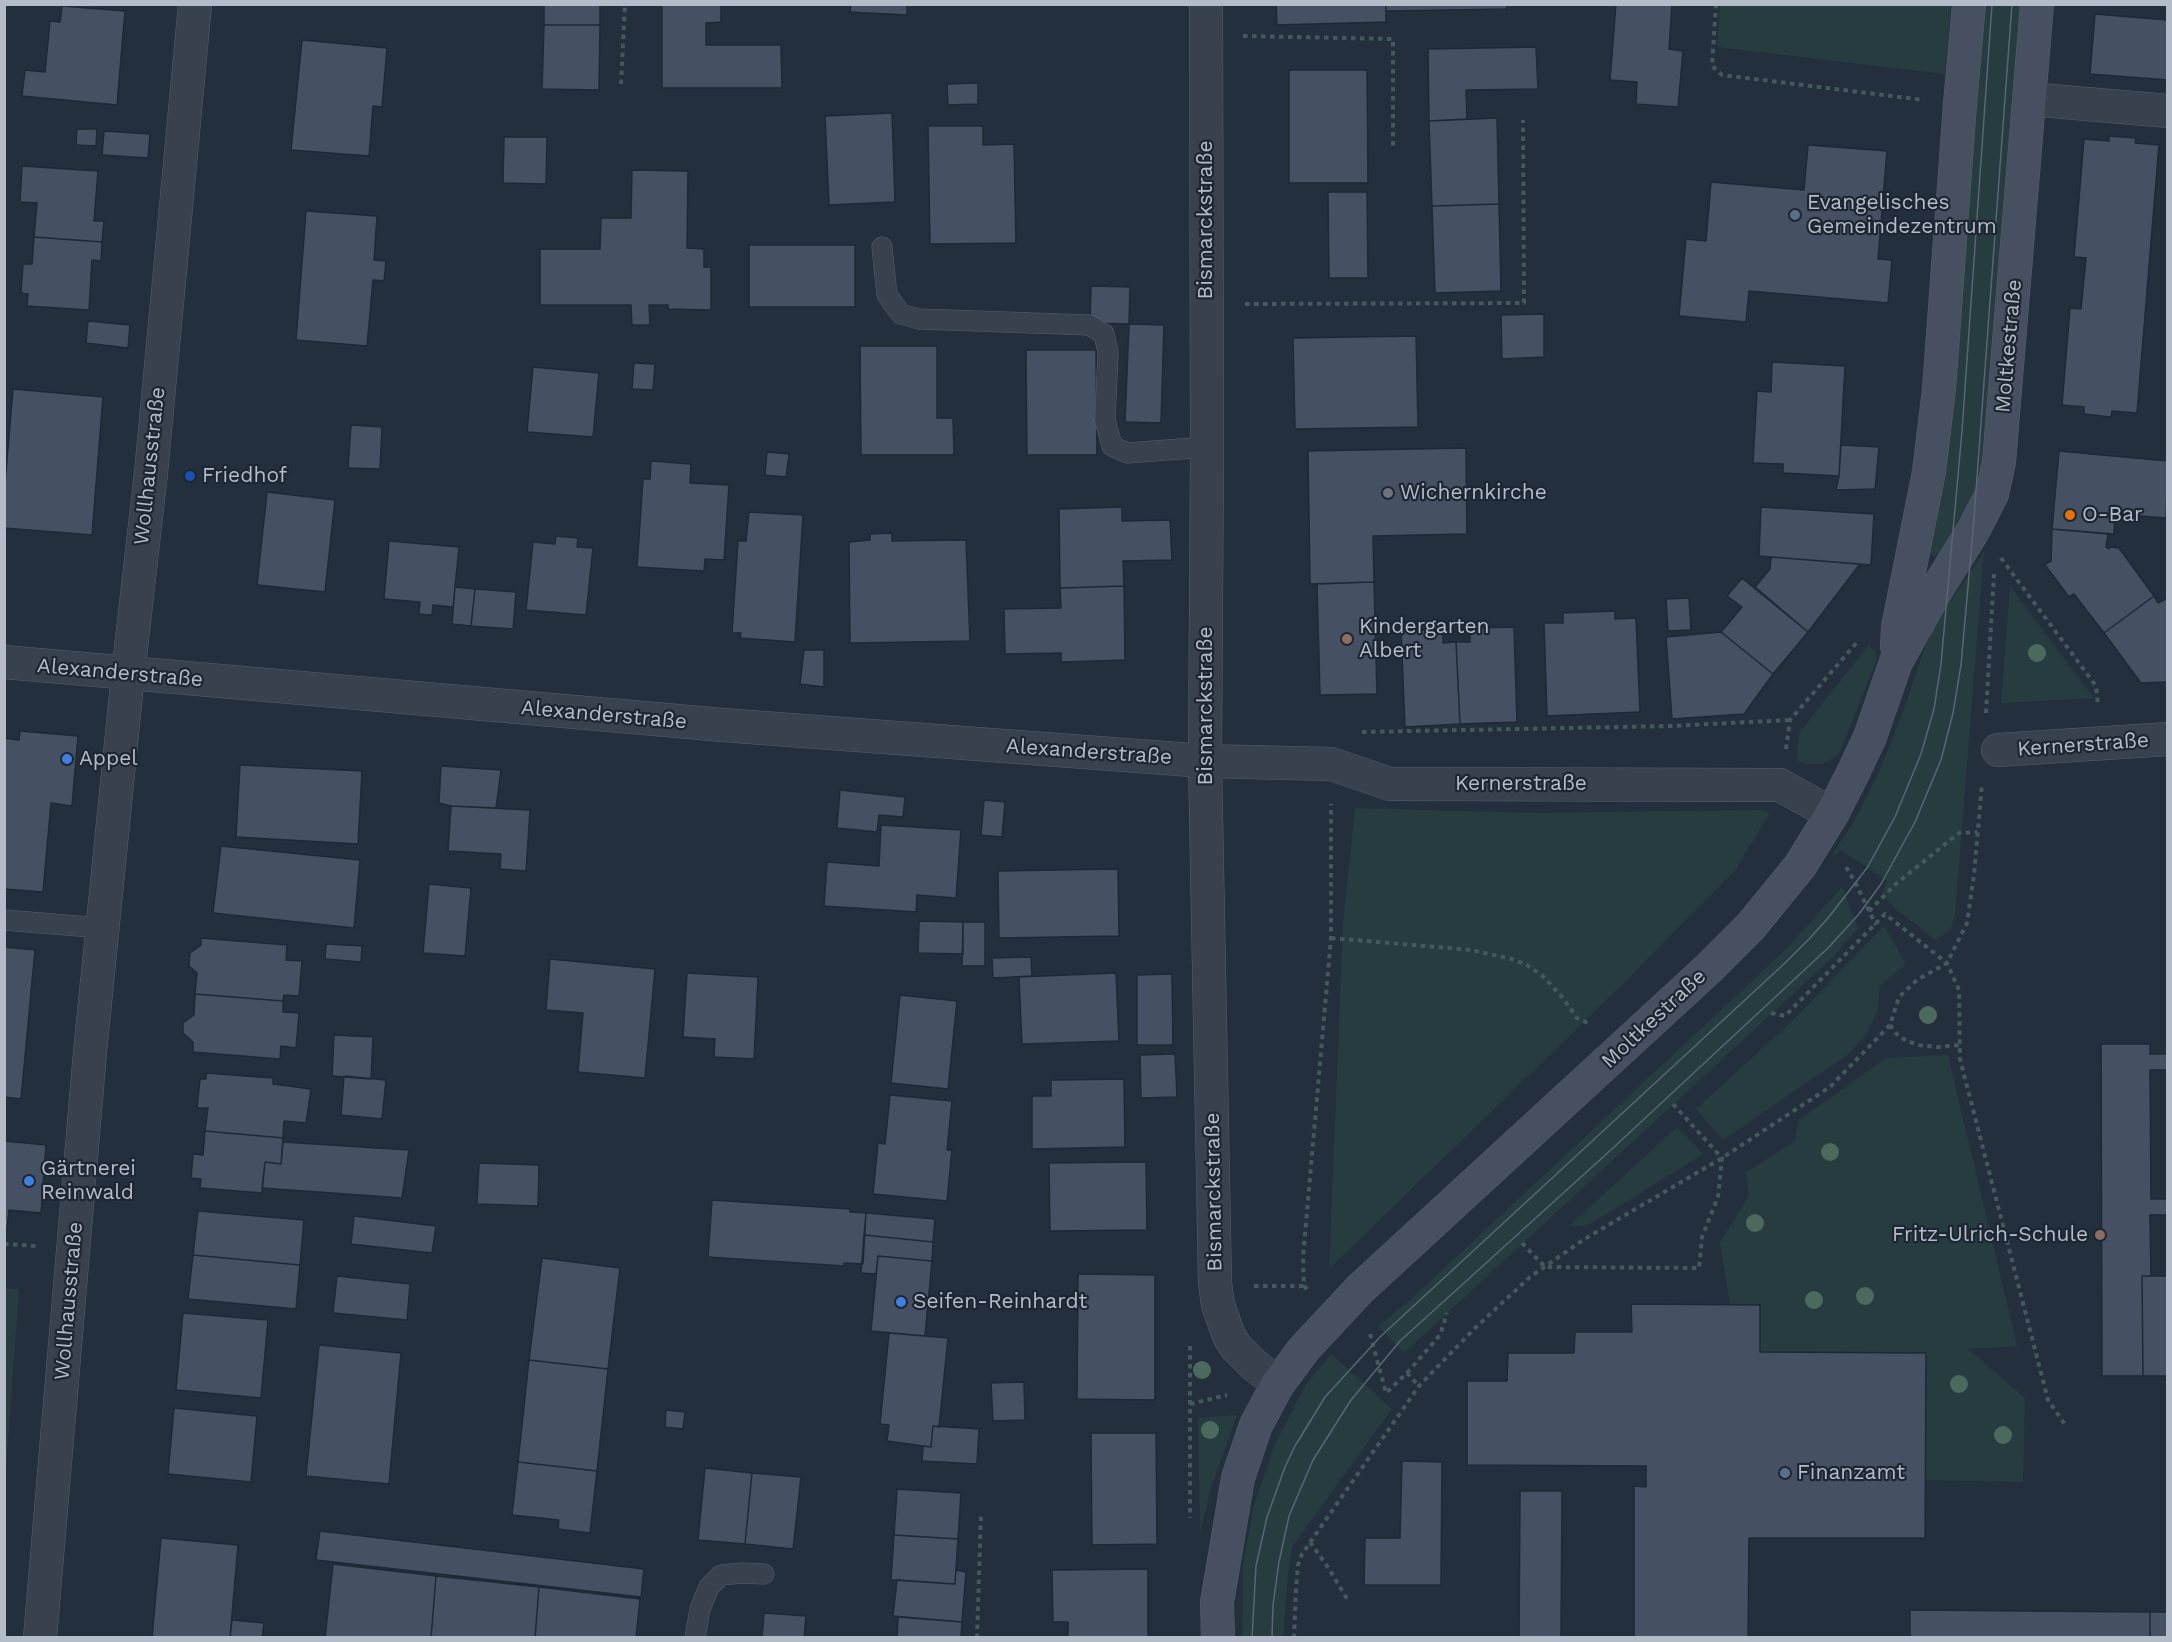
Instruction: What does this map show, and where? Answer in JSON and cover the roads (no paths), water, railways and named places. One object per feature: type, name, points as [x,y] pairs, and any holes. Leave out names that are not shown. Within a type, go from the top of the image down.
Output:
[{"type":"street","name":"Wollhausstraße","points":[[40,1638],[90,1052],[151,472],[195,4]]},
{"type":"street","name":"Moltkestraße","points":[[1896,662],[1898,627],[1929,472],[1939,389],[1959,104],[1969,4]]},
{"type":"street","name":"Moltkestraße","points":[[1278,1384],[1304,1349],[1360,1289],[1708,969],[1751,926],[1800,866],[1832,814],[1870,737],[1896,662],[1935,592],[1973,531],[1992,494],[1999,462],[2037,4]]},
{"type":"street","name":"Bismarckstraße","points":[[1206,20],[1205,761],[1215,1282],[1218,1305],[1229,1336],[1236,1347],[1254,1365],[1278,1384]]},
{"type":"street","points":[[2029,99],[2168,111]]},
{"type":"street","name":"Alexanderstraße","points":[[4,662],[711,724],[1205,761]]},
{"type":"street","name":"Kernerstraße","points":[[1998,750],[2168,739]]},
{"type":"street","name":"Kernerstraße","points":[[1205,761],[1331,764],[1390,784],[1780,785],[1832,814]]},
{"type":"street","points":[[1218,1638],[1217,1602],[1238,1478],[1256,1425],[1278,1384]]},
{"type":"lane","points":[[882,247],[887,295],[901,314],[919,319],[1089,325],[1104,334],[1108,352],[1105,420],[1112,446],[1127,453],[1207,447]]},
{"type":"lane","points":[[4,920],[103,928]]},
{"type":"lane","points":[[695,1638],[700,1610],[709,1587],[721,1575],[764,1574]]},
{"type":"tram line","points":[[1252,1638],[1256,1566],[1267,1517],[1295,1446],[1325,1397],[1380,1337],[1810,938],[1867,868],[1895,817],[1921,754],[1934,709],[1941,664],[1962,431],[1992,4]]},
{"type":"tram line","points":[[1272,1638],[1273,1605],[1289,1516],[1313,1460],[1351,1400],[1400,1341],[1613,1148],[1828,948],[1859,914],[1881,884],[1915,822],[1941,760],[1953,713],[1961,665],[2012,4]]},
{"type":"place","name":"Evangelisches Gemeindezentrum","points":[[1795,215]]},
{"type":"place","name":"Friedhof","points":[[190,476]]},
{"type":"place","name":"Wichernkirche","points":[[1388,493]]},
{"type":"place","name":"O-Bar","points":[[2070,515]]},
{"type":"place","name":"Kindergarten Albert","points":[[1347,639]]},
{"type":"place","name":"Appel","points":[[67,759]]},
{"type":"place","name":"Gärtnerei Reinwald","points":[[29,1181]]},
{"type":"place","name":"Fritz-Ulrich-Schule","points":[[2100,1235]]},
{"type":"place","name":"Seifen-Reinhardt","points":[[901,1302]]},
{"type":"place","name":"Finanzamt","points":[[1785,1473]]}]
